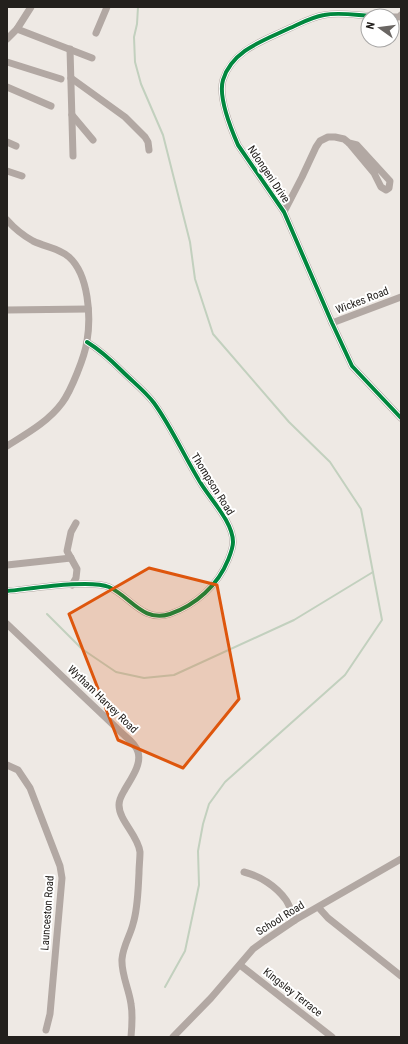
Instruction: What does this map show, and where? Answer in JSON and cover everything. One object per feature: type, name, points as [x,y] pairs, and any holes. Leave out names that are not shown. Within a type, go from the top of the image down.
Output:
[{"type":"street","points":[[7,39],[17,29],[32,7]]},
{"type":"street","points":[[96,33],[107,7]]},
{"type":"street","name":"Ndongeni Drive","points":[[360,15],[338,14],[314,17],[256,43],[234,60],[227,70],[223,81],[222,92],[233,134],[238,145],[284,212],[352,366],[401,418]]},
{"type":"street","points":[[17,29],[92,58]]},
{"type":"street","points":[[70,49],[73,156]]},
{"type":"street","points":[[7,62],[61,79]]},
{"type":"street","points":[[71,78],[125,117],[145,137],[148,142],[149,150]]},
{"type":"street","points":[[7,87],[51,106]]},
{"type":"street","points":[[72,115],[93,140]]},
{"type":"street","points":[[284,212],[316,147],[320,141],[328,137],[336,137],[349,144],[374,173],[381,187],[385,190],[388,189],[390,181],[357,145],[349,144]]},
{"type":"street","points":[[7,142],[16,146]]},
{"type":"street","points":[[7,171],[22,176]]},
{"type":"street","points":[[7,220],[33,241],[57,250],[69,257],[76,265],[81,275],[85,287],[88,309],[87,342],[72,386],[62,403],[51,416],[7,446]]},
{"type":"street","name":"Wickes Road","points":[[332,323],[401,297]]},
{"type":"street","points":[[7,310],[88,309]]},
{"type":"street","name":"Thompson Road","points":[[7,592],[72,585],[99,585],[109,587],[150,616],[158,617],[170,614],[194,602],[209,589],[225,568],[233,544],[232,533],[228,523],[200,482],[153,402],[104,354],[87,342]]},
{"type":"street","points":[[72,585],[76,578],[77,569],[67,551],[71,532],[76,523]]},
{"type":"street","points":[[7,565],[71,558]]},
{"type":"street","name":"Wytham Harvey Road","points":[[7,624],[125,736],[135,746],[138,752],[139,759],[136,768],[119,800],[121,815],[139,846],[140,854],[138,895],[135,915],[133,926],[123,950],[122,961],[132,1005],[131,1037]]},
{"type":"street","name":"Launceston Road","points":[[7,765],[18,770],[30,788],[60,866],[62,878],[50,1014],[46,1030]]},
{"type":"street","name":"School Road","points":[[173,1037],[211,998],[253,949],[295,920],[319,908],[401,859]]},
{"type":"street","points":[[244,872],[258,876],[274,887],[286,900],[295,920]]},
{"type":"street","points":[[319,908],[328,918],[401,976]]},
{"type":"street","name":"Kingsley Terrace","points":[[240,965],[332,1037]]},
{"type":"highlighted area","points":[[149,568],[217,585],[239,699],[183,768],[118,740],[69,614]]},
{"type":"waterway","points":[[138,7],[137,24],[134,37],[135,62],[141,84],[163,135],[190,242],[195,279],[213,334],[289,422],[330,462],[361,509],[382,620],[345,675],[225,782],[209,804],[203,824],[198,851],[199,885],[185,951],[165,987]]},
{"type":"waterway","points":[[47,614],[82,649],[116,672],[144,678],[174,675],[294,620],[373,572]]},
{"type":"cycle path","points":[[360,15],[330,14],[320,16],[307,20],[250,47],[234,61],[227,70],[223,80],[222,95],[226,113],[238,145],[284,212],[352,366],[401,418]]},
{"type":"cycle path","points":[[7,591],[74,584],[100,585],[117,591],[145,612],[152,615],[161,616],[180,610],[197,600],[205,593],[224,569],[231,551],[233,542],[232,534],[225,519],[204,489],[167,422],[154,403],[110,359],[87,342]]}]
